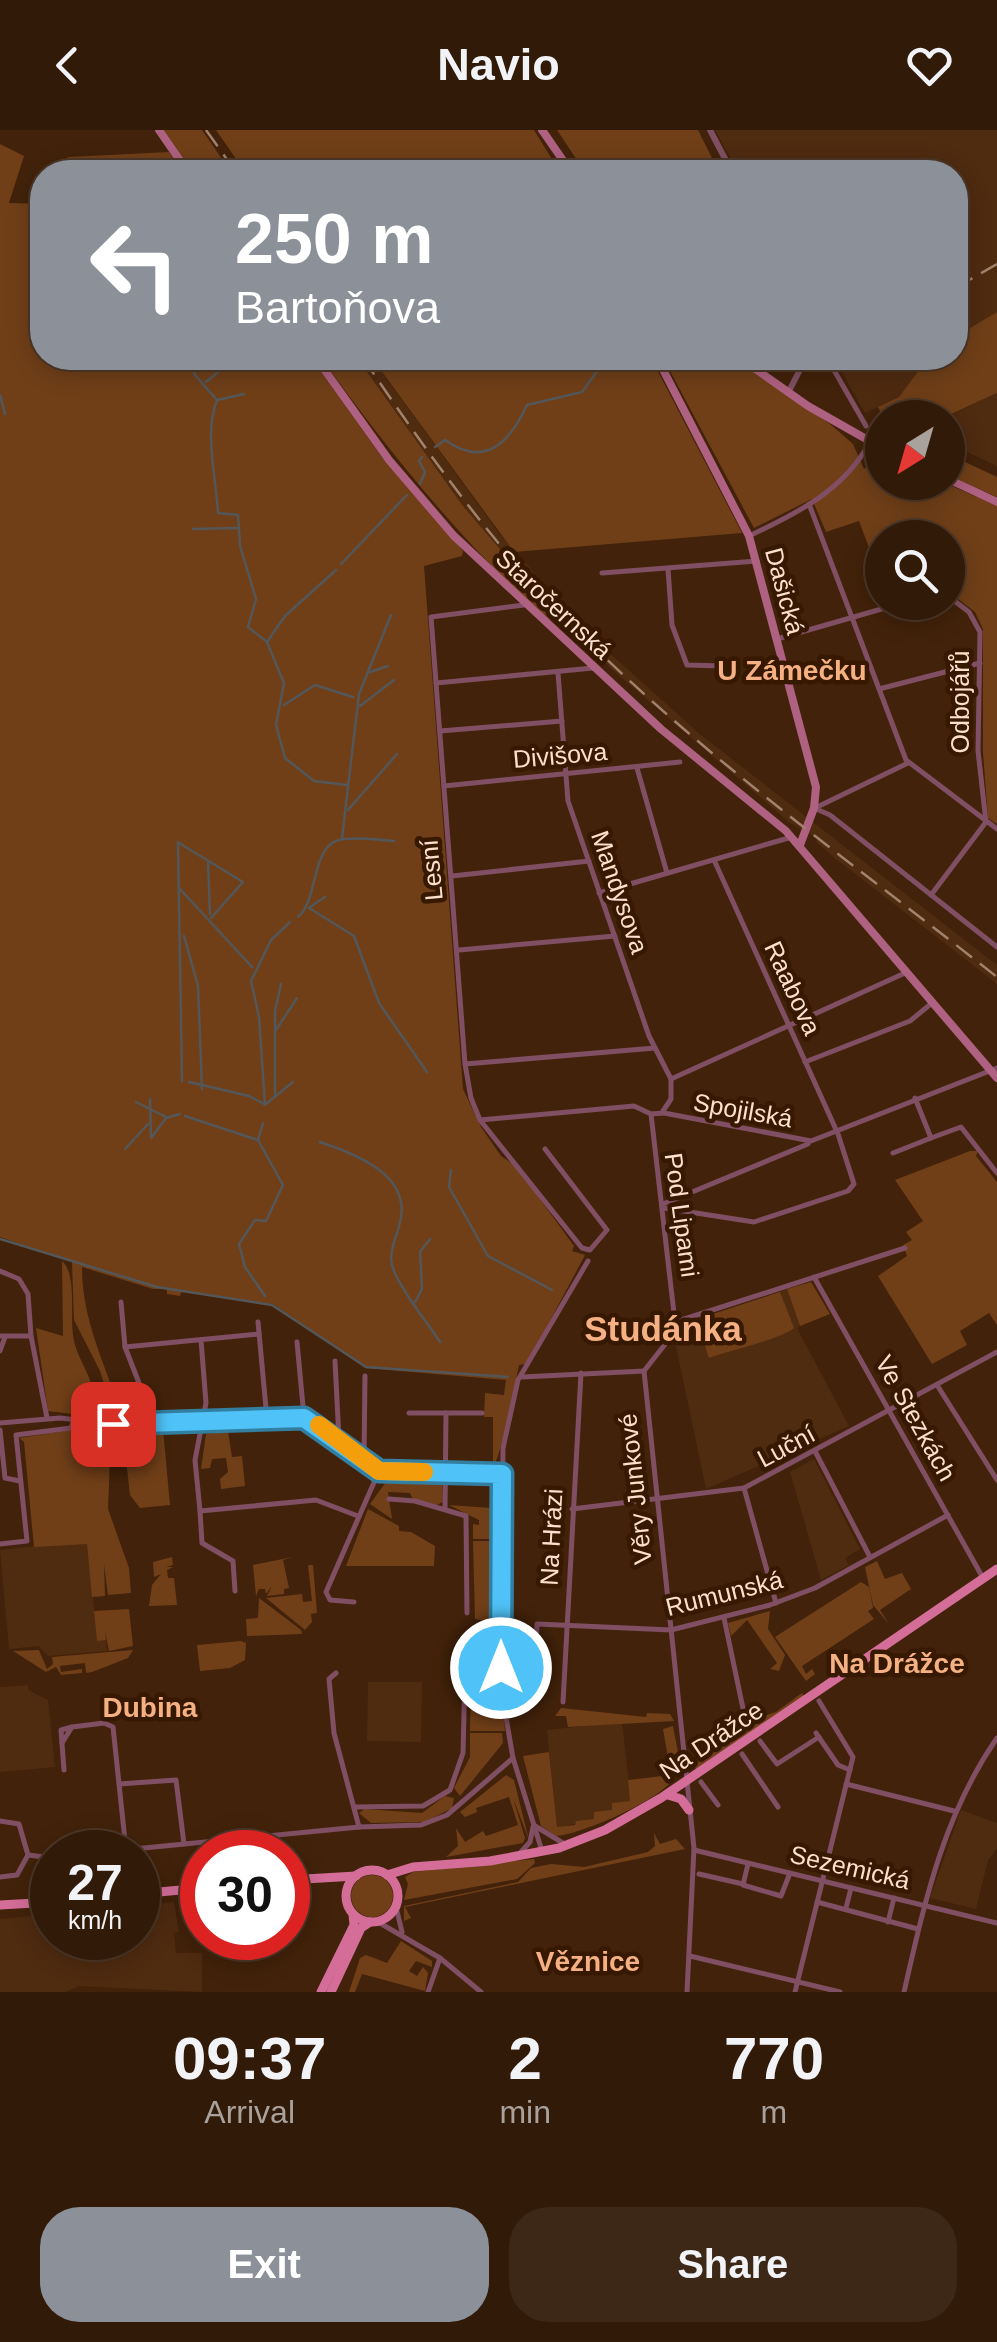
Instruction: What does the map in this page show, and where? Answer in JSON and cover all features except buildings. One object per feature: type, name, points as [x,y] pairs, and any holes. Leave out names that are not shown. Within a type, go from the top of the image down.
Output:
[{"type":"main road","points":[[159,130],[180,160]]},
{"type":"main road","points":[[541,130],[561,160]]},
{"type":"main road","name":"Staročernská","points":[[325,370],[424,504],[524,605],[800,846]]},
{"type":"main road","name":"Dašická","points":[[662,370],[750,536],[816,787],[814,808],[800,846]]},
{"type":"main road","points":[[756,370],[865,438]]},
{"type":"main road","points":[[965,487],[997,502]]},
{"type":"main road","points":[[800,846],[997,1078]]},
{"type":"main road","name":"Na Drážce","points":[[386,1875],[516,1857],[567,1845],[661,1798],[997,1568]]},
{"type":"main road","points":[[661,1798],[674,1795],[689,1810]]},
{"type":"main road","name":"Na Drážce","points":[[397,1888],[406,1874],[432,1867]]},
{"type":"main road","points":[[310,1879],[356,1876],[371,1870],[386,1875],[397,1888],[396,1906],[361,1928],[331,1992]]},
{"type":"main road","points":[[347,1894],[356,1876]]},
{"type":"main road","points":[[310,1881],[335,1882],[347,1894],[354,1914],[354,1926],[321,1992]]},
{"type":"main road","points":[[0,1907],[30,1904]]},
{"type":"main road","points":[[354,1914],[374,1922]]},
{"type":"street","points":[[710,130],[726,160]]},
{"type":"street","points":[[788,393],[800,370]]},
{"type":"street","points":[[835,370],[865,424]]},
{"type":"street","points":[[750,536],[809,504],[847,477],[865,451]]},
{"type":"street","points":[[809,504],[908,763],[997,829]]},
{"type":"street","points":[[602,573],[757,561]]},
{"type":"street","points":[[668,568],[672,625],[687,665],[723,666]]},
{"type":"street","name":"Lesní","points":[[480,1120],[470,1094],[466,1064],[431,616],[524,605]]},
{"type":"street","name":"Odbojářů","points":[[965,609],[979,628],[978,751],[986,822]]},
{"type":"street","points":[[777,639],[865,614]]},
{"type":"street","points":[[879,688],[980,663]]},
{"type":"street","points":[[436,683],[593,668]]},
{"type":"street","name":"Mandysova","points":[[558,673],[571,811],[655,1048],[671,1080]]},
{"type":"street","points":[[439,731],[562,722]]},
{"type":"street","name":"Divišova","points":[[444,786],[680,762]]},
{"type":"street","points":[[908,763],[814,808],[997,948]]},
{"type":"street","points":[[637,768],[667,873]]},
{"type":"street","points":[[931,895],[986,822]]},
{"type":"street","points":[[600,893],[792,837]]},
{"type":"street","name":"Raabova","points":[[663,1206],[748,1222],[805,1205],[854,1184],[836,1132],[714,860]]},
{"type":"street","points":[[452,876],[588,861]]},
{"type":"street","points":[[457,950],[615,936]]},
{"type":"street","points":[[661,1112],[671,1099],[671,1080],[908,971]]},
{"type":"street","points":[[805,1062],[910,1021],[934,1002]]},
{"type":"street","points":[[466,1064],[655,1048]]},
{"type":"street","name":"Spojilská","points":[[480,1120],[631,1106],[650,1114],[661,1112],[778,1137],[818,1140],[993,1069]]},
{"type":"street","points":[[914,1098],[931,1138]]},
{"type":"street","name":"Pod Lipami","points":[[650,1114],[675,1322]]},
{"type":"street","points":[[480,1120],[582,1248],[591,1249],[607,1230],[545,1149]]},
{"type":"street","points":[[894,1153],[961,1128],[997,1173]]},
{"type":"street","points":[[778,1137],[781,1155]]},
{"type":"street","points":[[663,1206],[818,1140]]},
{"type":"street","points":[[520,1378],[644,1371],[670,1338],[675,1322],[904,1248]]},
{"type":"street","points":[[542,1852],[513,1758],[501,1671],[502,1474],[508,1418],[520,1378],[588,1261]]},
{"type":"street","points":[[0,1271],[16,1276],[27,1289],[31,1336],[47,1418]]},
{"type":"street","name":"Ve Stezkách","points":[[814,1277],[983,1578]]},
{"type":"street","points":[[120,1302],[125,1347],[139,1383],[144,1422]]},
{"type":"street","points":[[258,1322],[267,1419]]},
{"type":"street","points":[[125,1347],[260,1334]]},
{"type":"street","points":[[0,1351],[3,1337],[31,1336]]},
{"type":"street","points":[[201,1340],[206,1399],[195,1460],[204,1544],[234,1560],[235,1591]]},
{"type":"street","points":[[297,1342],[304,1418]]},
{"type":"street","name":"Luční","points":[[572,1509],[744,1488],[996,1354]]},
{"type":"street","points":[[335,1360],[339,1440]]},
{"type":"street","name":"Věry Junkové","points":[[644,1371],[694,1850],[690,1956]]},
{"type":"street","name":"Na Hrázi","points":[[563,1702],[580,1373]]},
{"type":"street","points":[[364,1460],[365,1376]]},
{"type":"street","points":[[938,1386],[997,1480]]},
{"type":"street","points":[[409,1413],[482,1414]]},
{"type":"street","points":[[445,1508],[446,1413]]},
{"type":"street","points":[[20,1482],[5,1478],[0,1427],[47,1418],[110,1424],[183,1418],[202,1423],[304,1418],[379,1471],[502,1474]]},
{"type":"street","points":[[0,1544],[27,1541],[19,1434],[71,1428],[74,1419]]},
{"type":"street","points":[[816,1453],[870,1558]]},
{"type":"street","points":[[354,1602],[332,1601],[326,1592],[379,1471]]},
{"type":"street","points":[[744,1488],[776,1603]]},
{"type":"street","points":[[390,1499],[445,1508],[468,1519],[467,1614]]},
{"type":"street","points":[[200,1511],[316,1500],[358,1516]]},
{"type":"street","name":"Rumunská","points":[[566,1626],[671,1630],[776,1603],[815,1588],[948,1515]]},
{"type":"street","points":[[724,1617],[745,1718]]},
{"type":"street","points":[[535,1670],[536,1625],[566,1626]]},
{"type":"street","points":[[336,1673],[329,1679],[334,1733],[359,1827]]},
{"type":"street","points":[[355,1807],[424,1806],[450,1790],[463,1749],[465,1673]]},
{"type":"street","points":[[794,1992],[852,1752],[819,1701]]},
{"type":"street","points":[[64,1770],[62,1744],[72,1726],[112,1725],[124,1830]]},
{"type":"street","points":[[760,1742],[777,1764],[817,1735],[839,1766],[850,1770]]},
{"type":"street","points":[[904,1992],[924,1905],[954,1810],[997,1738]]},
{"type":"street","points":[[742,1754],[778,1806]]},
{"type":"street","points":[[310,1832],[421,1826],[462,1804],[513,1758]]},
{"type":"street","points":[[119,1784],[176,1780],[182,1830]]},
{"type":"street","points":[[701,1782],[718,1805]]},
{"type":"street","points":[[846,1784],[954,1810]]},
{"type":"street","points":[[450,1790],[462,1804]]},
{"type":"street","points":[[0,1821],[19,1824],[28,1855],[16,1875],[0,1878]]},
{"type":"street","points":[[533,1824],[545,1836],[567,1845]]},
{"type":"street","points":[[516,1857],[530,1842],[533,1824]]},
{"type":"street","name":"Sezemická","points":[[694,1850],[997,1922]]},
{"type":"street","points":[[744,1884],[748,1863]]},
{"type":"street","points":[[699,1874],[780,1896],[790,1873]]},
{"type":"street","points":[[846,1908],[851,1888]]},
{"type":"street","points":[[888,1922],[894,1898]]},
{"type":"street","points":[[817,1902],[918,1929]]},
{"type":"street","points":[[396,1906],[399,1928],[421,1946]]},
{"type":"street","points":[[374,1922],[440,1958],[481,1992]]},
{"type":"street","points":[[997,1922],[997,1931]]},
{"type":"street","points":[[688,1992],[690,1956],[840,1992]]},
{"type":"street","points":[[428,1992],[440,1958]]},
{"type":"shaded area","points":[[164,130],[202,130],[223,160],[185,160]]},
{"type":"shaded area","points":[[216,130],[534,130],[553,160],[237,160]]},
{"type":"shaded area","points":[[557,130],[698,130],[713,160],[577,160]]},
{"type":"shaded area","points":[[715,130],[997,130],[997,312],[968,329],[968,160],[731,160]]},
{"type":"shaded area","points":[[0,144],[24,156],[9,203],[30,204],[30,370],[320,370],[381,456],[463,551],[462,556],[424,566],[463,1089],[481,1127],[501,1156],[516,1166],[574,1246],[572,1251],[585,1255],[527,1364],[519,1365],[504,1436],[493,1467],[493,1417],[484,1417],[485,1393],[504,1395],[506,1380],[365,1368],[273,1304],[181,1292],[180,1296],[167,1294],[167,1289],[153,1289],[82,1267],[90,1325],[122,1417],[140,1416],[115,1419],[100,1371],[74,1320],[72,1262],[0,1237]]},
{"type":"shaded area","points":[[169,152],[175,160],[63,160]]},
{"type":"shaded area","points":[[997,312],[997,393],[965,408],[965,400],[893,400],[919,370],[968,370],[968,329]]},
{"type":"shaded area","points":[[330,370],[366,370],[463,506],[559,618],[547,620],[515,590],[455,527]]},
{"type":"shaded area","points":[[366,370],[381,370],[501,536],[595,640],[701,735],[997,965],[997,984],[836,859],[816,842],[818,839],[790,823],[584,645],[463,506]]},
{"type":"shaded area","points":[[381,370],[657,370],[742,533],[514,552]]},
{"type":"shaded area","points":[[669,370],[751,370],[853,444],[865,468],[865,500],[965,500],[965,492],[997,506],[997,824],[988,818],[983,752],[983,629],[975,612],[965,604],[965,520],[865,520],[865,537],[859,521],[826,532],[812,499],[754,528]]},
{"type":"shaded area","points":[[841,370],[919,370],[899,397],[865,400],[865,413]]},
{"type":"shaded area","points":[[997,393],[997,466],[965,451],[965,408]]},
{"type":"shaded area","points":[[965,462],[997,477],[997,497],[965,483]]},
{"type":"shaded area","points":[[978,1151],[976,1156],[997,1182],[997,1325],[989,1313],[960,1331],[967,1345],[932,1364],[878,1276],[907,1256],[903,1245],[912,1240],[906,1232],[923,1221],[895,1180]]},
{"type":"shaded area","points":[[62,1261],[70,1275],[75,1344],[95,1403],[112,1419],[48,1411],[36,1328],[63,1336]]},
{"type":"shaded area","points":[[811,1282],[830,1314],[800,1326],[787,1289]]},
{"type":"shaded area","points":[[787,1289],[800,1326],[797,1328],[849,1426],[706,1489],[675,1342],[686,1335],[685,1327],[701,1318]]},
{"type":"shaded area","points":[[780,1292],[794,1328],[709,1358],[698,1324],[701,1318]]},
{"type":"shaded area","points":[[76,1424],[111,1430],[108,1509],[129,1568],[131,1593],[108,1595],[104,1564],[105,1596],[92,1597],[87,1544],[34,1547],[24,1442],[19,1438],[71,1430]]},
{"type":"shaded area","points":[[163,1429],[170,1505],[140,1508],[130,1495],[123,1433]]},
{"type":"shaded area","points":[[228,1431],[232,1457],[242,1456],[245,1486],[221,1489],[220,1479],[228,1472],[226,1458],[212,1459],[210,1468],[201,1469],[206,1434]]},
{"type":"shaded area","points":[[814,1459],[860,1549],[845,1558],[849,1565],[821,1580],[790,1472]]},
{"type":"shaded area","points":[[388,1479],[442,1479],[443,1502],[437,1505],[412,1498],[410,1493],[388,1492],[392,1519],[370,1504]]},
{"type":"shaded area","points":[[497,1479],[499,1539],[473,1539],[473,1524],[479,1525],[479,1520],[449,1505],[492,1508],[493,1482]]},
{"type":"shaded area","points":[[368,1509],[399,1526],[399,1531],[411,1532],[435,1546],[434,1566],[346,1566]]},
{"type":"shaded area","points":[[82,1541],[88,1544],[97,1640],[106,1640],[107,1651],[48,1656],[39,1646],[9,1649],[0,1550]]},
{"type":"shaded area","points":[[473,1541],[499,1541],[493,1595],[496,1622],[493,1617],[491,1622],[475,1619]]},
{"type":"shaded area","points":[[172,1557],[173,1565],[166,1567],[173,1567],[167,1570],[168,1578],[174,1578],[177,1605],[149,1606],[152,1585],[161,1574],[154,1577],[153,1562]]},
{"type":"shaded area","points":[[293,1557],[283,1560],[289,1588],[284,1589],[284,1594],[267,1596],[272,1586],[266,1594],[265,1589],[259,1589],[256,1596],[253,1565]]},
{"type":"shaded area","points":[[877,1561],[885,1579],[902,1573],[911,1589],[880,1610],[889,1624],[873,1605],[865,1567]]},
{"type":"shaded area","points":[[308,1565],[313,1565],[317,1613],[311,1614],[312,1622],[305,1630],[266,1598],[302,1594],[303,1602],[312,1601]]},
{"type":"shaded area","points":[[861,1582],[869,1587],[873,1608],[868,1611],[874,1619],[802,1666],[806,1674],[812,1669],[815,1674],[806,1681],[775,1637]]},
{"type":"shaded area","points":[[259,1598],[302,1634],[247,1636],[246,1619],[258,1618]]},
{"type":"shaded area","points":[[129,1609],[133,1646],[109,1651],[105,1631],[106,1640],[97,1641],[94,1611]]},
{"type":"shaded area","points":[[770,1611],[768,1629],[785,1655],[779,1671],[770,1669],[777,1663],[747,1620],[731,1636],[728,1623]]},
{"type":"shaded area","points":[[246,1643],[245,1660],[230,1668],[200,1671],[197,1645]]},
{"type":"shaded area","points":[[39,1650],[47,1669],[53,1664],[52,1657],[133,1650],[128,1658],[92,1672],[86,1673],[85,1663],[60,1666],[61,1672],[82,1669],[82,1673],[61,1675],[56,1667],[46,1672],[13,1651]]},
{"type":"shaded area","points":[[471,1670],[498,1670],[505,1731],[470,1731]]},
{"type":"shaded area","points":[[368,1682],[422,1682],[421,1742],[367,1741]]},
{"type":"shaded area","points":[[28,1685],[28,1690],[48,1700],[55,1767],[0,1772],[0,1687]]},
{"type":"shaded area","points":[[802,1693],[804,1696],[696,1769],[692,1762],[716,1747],[712,1732],[776,1712]]},
{"type":"shaded area","points":[[561,1708],[646,1717],[647,1713],[670,1714],[674,1721],[568,1727],[566,1716],[555,1716]]},
{"type":"shaded area","points":[[622,1722],[631,1801],[595,1819],[557,1828],[547,1730]]},
{"type":"shaded area","points":[[673,1726],[678,1772],[659,1792],[623,1813],[568,1834],[556,1836],[541,1826],[523,1756],[549,1752],[557,1827],[575,1825],[576,1821],[594,1819],[594,1812],[612,1810],[612,1803],[630,1801],[628,1780],[671,1775],[663,1729]]},
{"type":"shaded area","points":[[470,1733],[502,1733],[503,1743],[460,1796],[454,1788],[470,1757]]},
{"type":"shaded area","points":[[506,1775],[514,1780],[529,1840],[513,1798],[525,1838],[523,1843],[446,1857],[458,1846],[456,1828],[465,1842],[483,1831],[486,1836],[518,1825],[509,1797],[476,1808],[477,1812],[465,1817],[460,1812]]},
{"type":"shaded area","points":[[445,1796],[454,1798],[452,1808],[425,1822],[371,1823],[359,1813],[365,1809],[422,1813]]},
{"type":"shaded area","points":[[961,1810],[997,1823],[997,1848],[988,1860],[976,1909],[930,1898]]},
{"type":"shaded area","points":[[654,1833],[660,1844],[676,1839],[685,1849],[405,1907],[411,1918],[404,1921],[404,1906],[518,1882],[531,1868],[551,1864],[584,1867],[648,1852],[655,1846]]},
{"type":"shaded area","points":[[534,1859],[535,1863],[517,1879],[404,1900],[408,1884],[405,1877],[413,1872]]},
{"type":"shaded area","points":[[372,1875],[387,1881],[393,1896],[387,1911],[372,1917],[357,1911],[351,1896],[357,1881]]},
{"type":"shaded area","points":[[174,1902],[179,1932],[174,1933],[176,1953],[180,1953],[180,1960],[202,1960],[202,1992],[79,1986],[65,1992],[0,1992],[0,1919],[30,1916],[30,1960],[160,1960],[160,1904]]},
{"type":"shaded area","points":[[401,1941],[432,1961],[432,1967],[416,1961],[409,1971],[417,1976],[423,1967],[428,1973],[425,1991],[362,1974],[355,1992],[349,1992],[360,1958],[366,1955],[387,1963]]},
{"type":"waterway","points":[[193,370],[217,400],[211,440],[218,513],[238,515],[240,546],[256,599],[248,627],[267,642]]},
{"type":"waterway","points":[[206,382],[221,370]]},
{"type":"waterway","points":[[435,447],[445,440],[472,452],[494,448],[512,431],[527,405],[582,392],[598,370]]},
{"type":"waterway","points":[[217,400],[244,394]]},
{"type":"waterway","points":[[0,395],[5,414]]},
{"type":"waterway","points":[[420,484],[425,472],[419,461],[422,457]]},
{"type":"waterway","points":[[341,564],[407,495]]},
{"type":"waterway","points":[[193,529],[237,528]]},
{"type":"waterway","points":[[336,570],[285,616],[267,642],[284,683],[276,725],[285,758],[314,781],[347,785]]},
{"type":"waterway","points":[[342,838],[359,694],[391,615]]},
{"type":"waterway","points":[[370,672],[388,666]]},
{"type":"waterway","points":[[360,706],[394,680]]},
{"type":"waterway","points":[[284,705],[315,685],[353,697]]},
{"type":"waterway","points":[[348,810],[397,754]]},
{"type":"waterway","points":[[298,917],[310,898],[320,860],[334,842],[357,838],[394,841]]},
{"type":"waterway","points":[[178,842],[182,1081]]},
{"type":"waterway","points":[[179,843],[243,882],[211,918]]},
{"type":"waterway","points":[[208,862],[210,914]]},
{"type":"waterway","points":[[180,889],[252,967]]},
{"type":"waterway","points":[[310,907],[325,897]]},
{"type":"waterway","points":[[309,908],[354,936],[379,1003],[427,1072]]},
{"type":"waterway","points":[[265,1105],[259,1017],[251,981],[271,940],[290,922]]},
{"type":"waterway","points":[[184,936],[198,986],[202,1089]]},
{"type":"waterway","points":[[275,1096],[275,1011],[281,984]]},
{"type":"waterway","points":[[276,1030],[297,998]]},
{"type":"waterway","points":[[189,1082],[249,1096],[264,1104]]},
{"type":"waterway","points":[[266,1104],[293,1082]]},
{"type":"waterway","points":[[150,1099],[151,1137]]},
{"type":"waterway","points":[[136,1102],[166,1117]]},
{"type":"waterway","points":[[151,1138],[166,1118],[180,1114]]},
{"type":"waterway","points":[[185,1116],[258,1140]]},
{"type":"waterway","points":[[263,1123],[258,1140],[283,1185],[266,1221],[255,1220],[239,1244],[245,1267],[265,1296]]},
{"type":"waterway","points":[[125,1149],[148,1124]]},
{"type":"waterway","points":[[320,1142],[365,1161],[391,1181],[402,1209],[392,1265],[403,1289],[440,1342]]},
{"type":"waterway","points":[[451,1170],[449,1187],[488,1256],[552,1290]]},
{"type":"waterway","points":[[0,1239],[157,1287],[272,1305],[366,1367],[508,1377]]},
{"type":"waterway","points":[[415,1302],[422,1289],[420,1252],[430,1239]]},
{"type":"railway","points":[[206,130],[227,160]]},
{"type":"railway","points":[[968,281],[997,264]]},
{"type":"railway","points":[[371,370],[482,523],[535,586],[613,666],[774,804],[997,977]]},
{"type":"slow traffic","points":[[319,1425],[379,1471],[424,1472]]},
{"type":"district","name":"U Zámečku","points":[[792,670]]},
{"type":"district","name":"Studánka","points":[[663,1329]]},
{"type":"district","name":"Na Drážce","points":[[897,1663]]},
{"type":"district","name":"Dubina","points":[[150,1707]]},
{"type":"district","name":"Věznice","points":[[588,1961]]},
{"type":"route","points":[[113,1424],[183,1418],[211,1424],[304,1418],[322,1427],[379,1471],[502,1474],[501,1668]]}]
